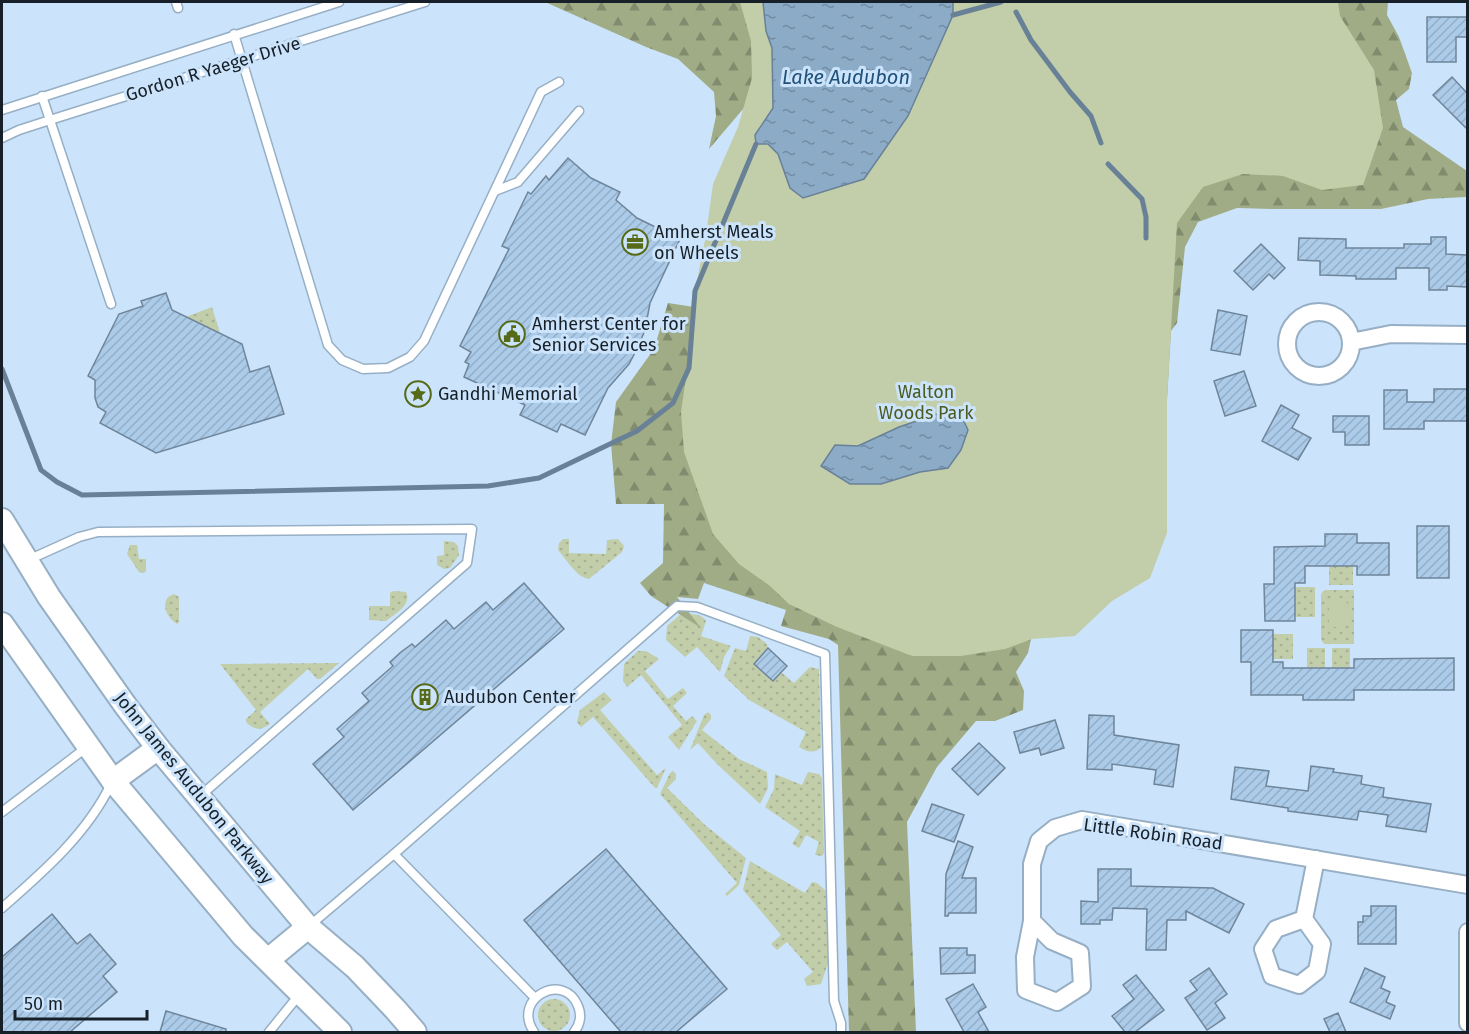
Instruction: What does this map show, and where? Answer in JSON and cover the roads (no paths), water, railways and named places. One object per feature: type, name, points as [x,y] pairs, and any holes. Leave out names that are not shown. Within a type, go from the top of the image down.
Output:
[{"type":"main road","name":"John James Audubon Parkway","points":[[2,520],[26,561],[125,705],[158,748],[308,927],[355,967],[415,1032]]},
{"type":"main road","points":[[2,624],[113,781],[243,936],[340,1032]]},
{"type":"main road","points":[[113,781],[158,748]]},
{"type":"main road","points":[[268,960],[308,927]]},
{"type":"street","points":[[1351,342],[1391,334],[1467,335]]},
{"type":"street","name":"Little Robin Road","points":[[1032,921],[1052,941],[1080,953],[1082,986],[1057,1002],[1026,990],[1025,957],[1032,921],[1032,864],[1039,841],[1055,828],[1082,820],[1467,885]]},
{"type":"street","points":[[1304,919],[1316,860]]},
{"type":"street","points":[[1467,932],[1467,1023]]},
{"type":"lane","name":"Gordon R Yaeger Drive","points":[[2,110],[339,2]]},
{"type":"lane","name":"Gordon R Yaeger Drive","points":[[2,138],[50,120],[425,2]]},
{"type":"lane","points":[[234,34],[328,345],[342,360],[363,369],[388,368],[410,357],[424,341],[541,92],[559,82]]},
{"type":"lane","points":[[42,96],[111,304]]},
{"type":"lane","points":[[495,191],[518,182],[579,111]]},
{"type":"lane","points":[[26,561],[79,537],[98,532],[472,529],[467,563],[199,797]]},
{"type":"lane","points":[[308,927],[394,855],[677,606],[697,607],[825,654],[834,1001],[841,1023],[841,1032]]},
{"type":"lane","points":[[2,812],[87,747]]},
{"type":"lane","points":[[2,908],[47,868],[100,807],[113,781]]},
{"type":"lane","points":[[394,855],[535,998]]},
{"type":"lane","points":[[534,1032],[529,1023],[529,1012],[535,998],[550,990],[561,990],[570,995],[577,1004],[580,1014],[579,1024],[574,1032]]},
{"type":"lane","points":[[269,1032],[301,992]]},
{"type":"water","name":"Lake Audubon","points":[[763,2],[953,2],[953,15],[908,116],[864,179],[803,198],[790,188],[778,154],[768,144],[756,144],[755,135],[773,108],[772,48],[766,31]]},
{"type":"water","points":[[949,410],[961,415],[968,430],[961,450],[948,468],[920,472],[881,484],[850,484],[821,466],[835,445],[858,446],[899,427]]},
{"type":"waterway","points":[[953,15],[1001,2]]},
{"type":"waterway","points":[[1016,12],[1031,40],[1091,116],[1101,143]]},
{"type":"waterway","points":[[2,369],[41,470],[57,482],[82,495],[488,486],[539,478],[637,431],[673,403],[689,368],[695,291],[756,144]]},
{"type":"waterway","points":[[1108,164],[1142,199],[1146,217],[1146,238]]},
{"type":"place","name":"Amherst Meals on Wheels","points":[[635,242]]},
{"type":"place","name":"Amherst Center for Senior Services","points":[[512,334]]},
{"type":"place","name":"Gandhi Memorial","points":[[418,394]]},
{"type":"place","name":"Audubon Center","points":[[425,697]]},
{"type":"park label","name":"Walton Woods Park","points":[[926,402]]}]
